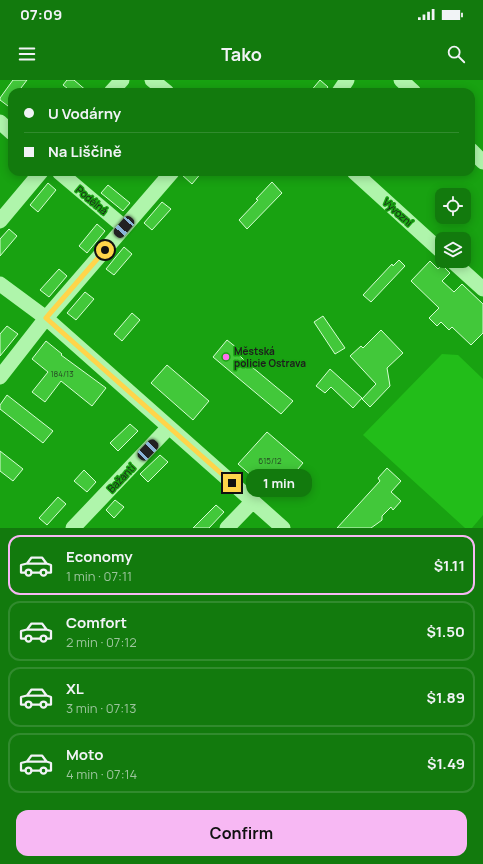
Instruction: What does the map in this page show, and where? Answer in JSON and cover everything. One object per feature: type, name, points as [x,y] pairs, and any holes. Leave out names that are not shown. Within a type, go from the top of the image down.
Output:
[{"type":"street","points":[[115,88],[122,80]]},
{"type":"street","points":[[152,80],[163,88]]},
{"type":"street","points":[[401,80],[410,88]]},
{"type":"street","points":[[0,122],[8,129]]},
{"type":"street","points":[[475,154],[483,162]]},
{"type":"street","points":[[0,221],[38,176]]},
{"type":"street","name":"Podélná","points":[[64,176],[124,227]]},
{"type":"street","points":[[0,377],[46,318],[169,176]]},
{"type":"street","name":"Vývozní","points":[[358,176],[435,246]]},
{"type":"street","points":[[460,268],[483,289]]},
{"type":"street","points":[[0,284],[46,318],[283,528]]},
{"type":"street","name":"Bažantí","points":[[73,528],[169,427]]},
{"type":"street","points":[[227,528],[253,501]]},
{"type":"green space","points":[[442,354],[458,355],[483,379],[483,515],[472,528],[465,528],[363,435]]},
{"type":"building","points":[[13,80],[27,80],[21,88],[8,88],[8,106],[0,100]]},
{"type":"building","points":[[67,80],[74,80],[83,88],[67,88],[63,85]]},
{"type":"building","points":[[320,80],[328,87],[327,88],[313,88]]},
{"type":"building","points":[[183,176],[199,176],[192,184]]},
{"type":"building","points":[[272,182],[282,193],[247,229],[239,220],[258,200],[256,199]]},
{"type":"building","points":[[48,183],[56,190],[38,212],[30,205]]},
{"type":"building","points":[[108,185],[130,203],[123,211],[101,193]]},
{"type":"building","points":[[162,202],[171,209],[152,230],[144,223]]},
{"type":"building","points":[[97,224],[105,231],[87,253],[79,246]]},
{"type":"building","points":[[9,229],[17,236],[0,256],[0,239]]},
{"type":"building","points":[[124,247],[132,254],[114,275],[106,269]]},
{"type":"building","points":[[399,260],[405,266],[371,302],[363,295],[392,264],[393,266]]},
{"type":"building","points":[[430,261],[435,268],[445,268],[450,273],[442,281],[454,292],[462,284],[483,304],[483,333],[471,345],[452,327],[449,330],[441,322],[437,326],[429,318],[439,308],[411,281]]},
{"type":"building","points":[[59,269],[67,276],[49,297],[40,290]]},
{"type":"building","points":[[85,292],[94,299],[76,320],[67,313]]},
{"type":"building","points":[[132,313],[140,320],[122,341],[114,334]]},
{"type":"building","points":[[323,316],[345,348],[335,354],[314,322]]},
{"type":"building","points":[[7,326],[18,334],[0,356],[0,334]]},
{"type":"building","points":[[381,330],[403,353],[387,368],[390,386],[370,407],[362,399],[376,384],[350,356],[361,346],[363,348]]},
{"type":"building","points":[[227,340],[242,352],[239,355],[246,362],[293,401],[281,414],[213,357]]},
{"type":"building","points":[[46,341],[62,354],[61,355],[106,388],[92,406],[61,381],[45,402],[32,392],[48,372],[32,359]]},
{"type":"building","points":[[167,365],[209,401],[193,420],[151,383]]},
{"type":"building","points":[[330,369],[362,398],[353,408],[331,387],[325,393],[316,386]]},
{"type":"building","points":[[7,395],[53,431],[43,443],[0,409],[0,405]]},
{"type":"building","points":[[130,424],[138,431],[118,451],[110,443]]},
{"type":"building","points":[[267,432],[303,463],[275,496],[238,464]]},
{"type":"building","points":[[0,451],[23,469],[13,481],[0,471]]},
{"type":"building","points":[[160,455],[168,462],[148,482],[140,474]]},
{"type":"building","points":[[387,468],[401,481],[391,492],[401,501],[393,510],[391,507],[382,516],[382,520],[371,528],[337,528],[380,481],[378,478]]},
{"type":"building","points":[[84,470],[96,482],[87,492],[74,481]]},
{"type":"building","points":[[58,497],[66,504],[47,525],[39,518]]},
{"type":"building","points":[[115,500],[124,507],[114,518],[106,510]]},
{"type":"building","points":[[216,505],[224,512],[209,528],[193,528]]},
{"type":"place","name":"Městská policie Ostrava","points":[[226,357]]},
{"type":"route","points":[[105,250],[46,318],[232,483]]}]
